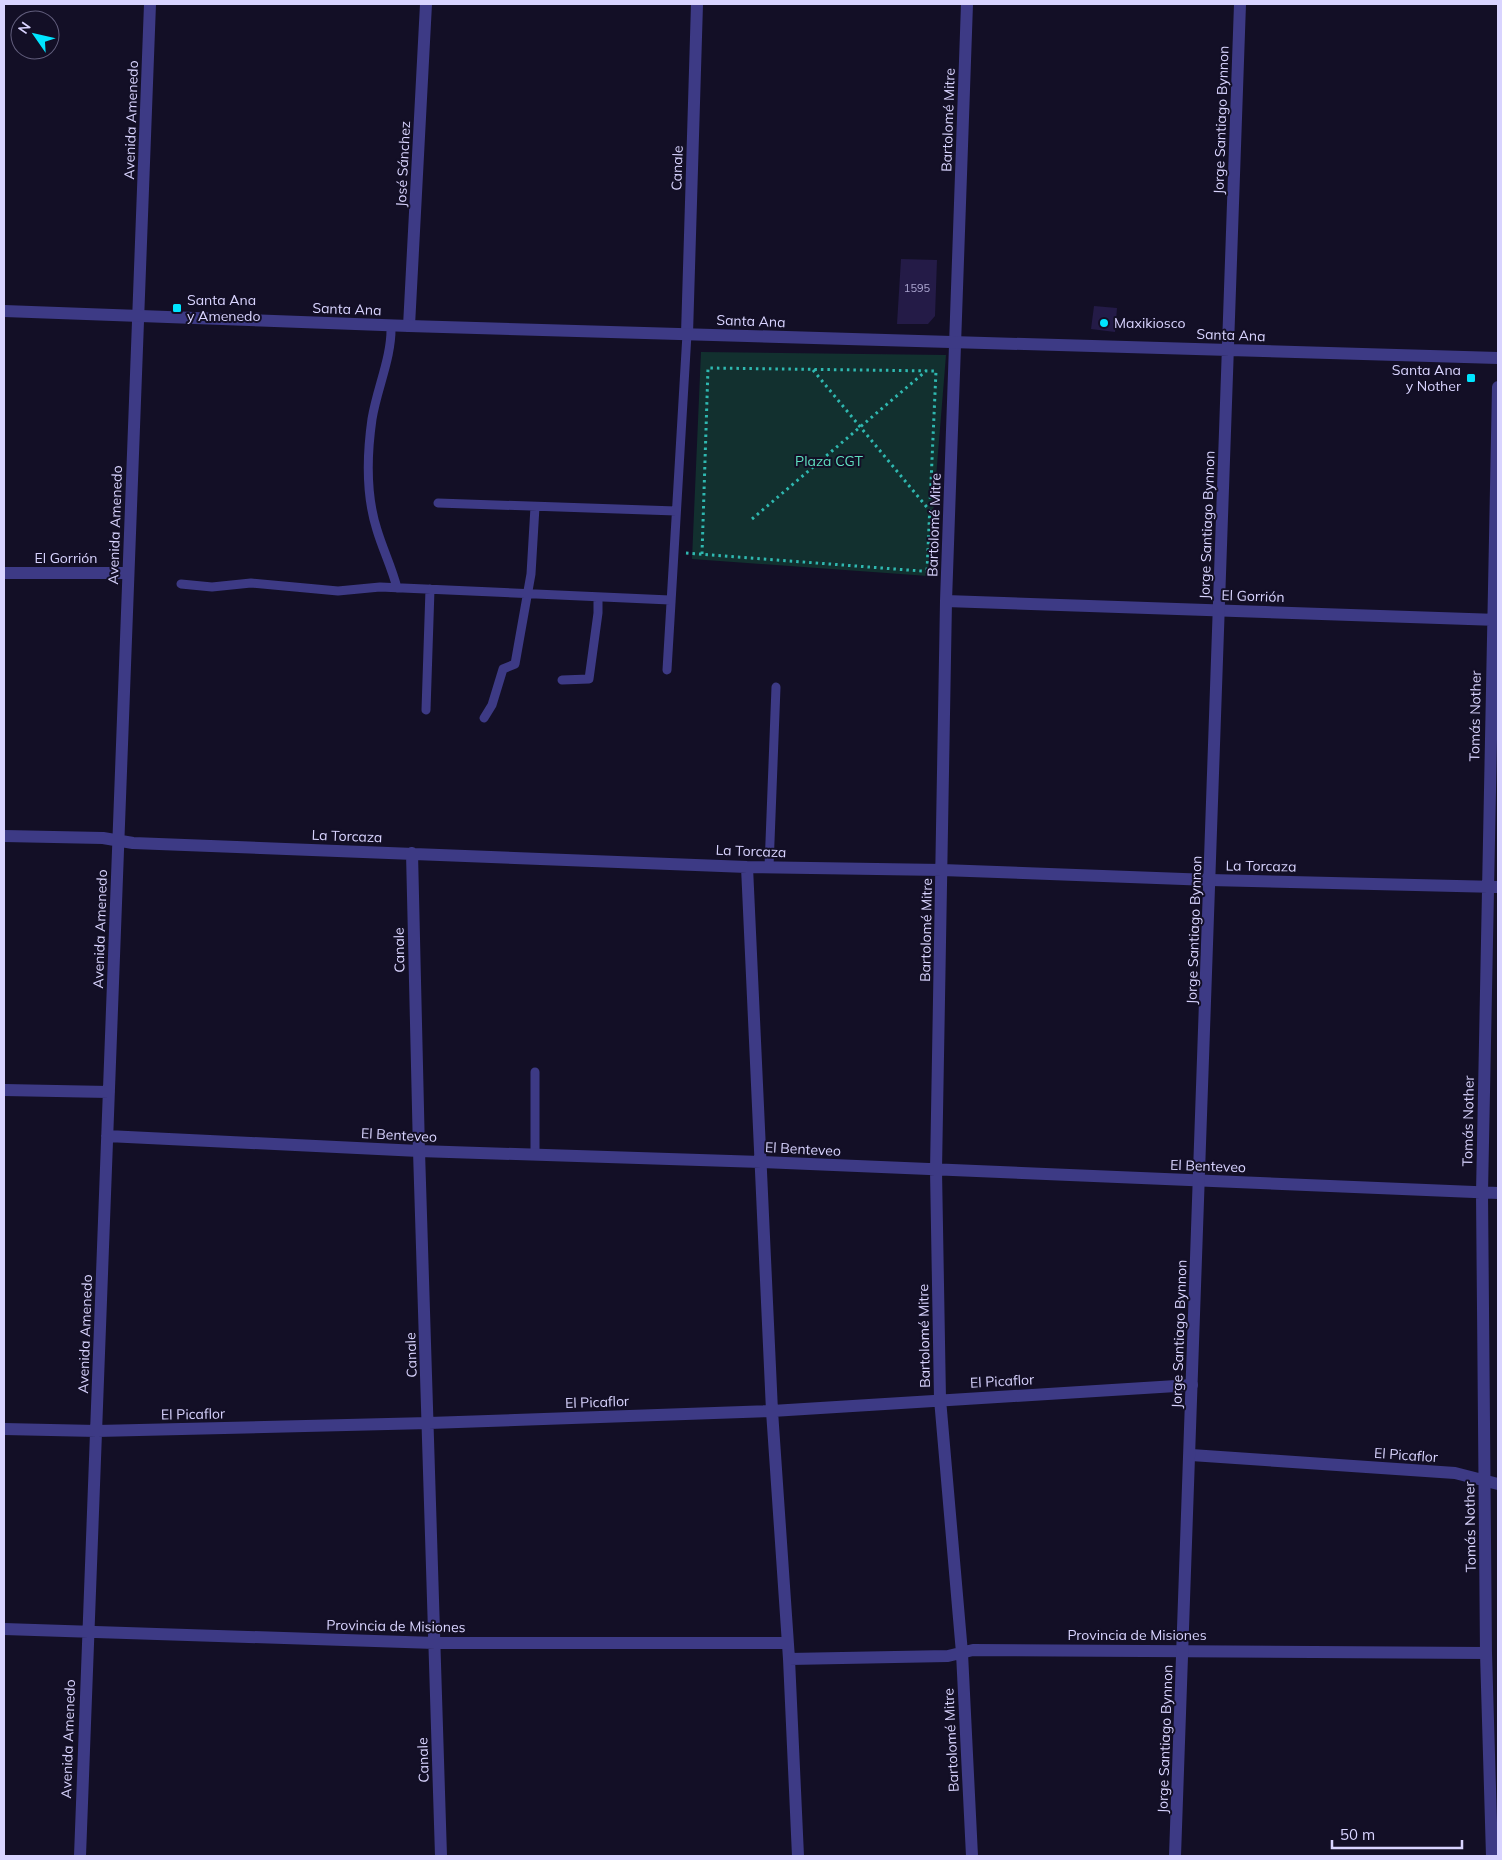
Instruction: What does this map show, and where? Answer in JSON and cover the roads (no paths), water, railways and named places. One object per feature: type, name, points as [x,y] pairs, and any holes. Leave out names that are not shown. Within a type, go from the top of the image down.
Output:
[{"type":"street","name":"Avenida Amenedo","points":[[80,1856],[87,1631],[97,1431],[150,4]]},
{"type":"street","name":"José Sánchez","points":[[409,326],[426,4]]},
{"type":"street","name":"Canale","points":[[687,334],[697,4]]},
{"type":"street","name":"Bartolomé Mitre","points":[[967,4],[946,601],[936,1170],[940,1399],[962,1653],[972,1856]]},
{"type":"street","name":"Jorge Santiago Bynnon","points":[[1175,1856],[1191,1455],[1240,4]]},
{"type":"street","name":"Santa Ana","points":[[4,311],[391,326],[1498,358]]},
{"type":"street","name":"Tomás Nother","points":[[1492,1856],[1495,1824],[1486,1653],[1482,1193],[1492,887],[1498,387]]},
{"type":"street","name":"El Gorrión","points":[[4,573],[128,573]]},
{"type":"street","name":"El Gorrión","points":[[946,601],[1495,620]]},
{"type":"street","name":"La Torcaza","points":[[4,836],[103,838],[119,841],[747,867],[942,870],[1210,880],[1492,887]]},
{"type":"street","name":"Canale","points":[[412,853],[419,1151],[441,1856]]},
{"type":"street","points":[[747,867],[772,1411],[789,1659],[798,1856]]},
{"type":"street","points":[[4,1090],[109,1092]]},
{"type":"street","name":"El Benteveo","points":[[107,1136],[419,1151],[761,1162],[1498,1194]]},
{"type":"street","name":"El Picaflor","points":[[4,1429],[97,1431],[428,1423],[772,1411],[940,1399],[1192,1386]]},
{"type":"street","name":"El Picaflor","points":[[1191,1455],[1455,1473],[1498,1484]]},
{"type":"street","name":"Provincia de Misiones","points":[[4,1629],[435,1643],[787,1643]]},
{"type":"street","name":"Provincia de Misiones","points":[[789,1659],[948,1656],[973,1650],[1486,1653]]},
{"type":"lane","points":[[391,326],[390,345],[372,420],[369,476],[376,529],[397,588]]},
{"type":"lane","points":[[667,670],[687,334]]},
{"type":"lane","points":[[438,503],[676,510]]},
{"type":"lane","points":[[484,718],[492,705],[503,669],[515,664],[528,594],[535,507]]},
{"type":"lane","points":[[181,584],[212,587],[251,583],[338,591],[380,587],[670,600]]},
{"type":"lane","points":[[426,710],[430,589]]},
{"type":"lane","points":[[562,680],[590,680],[598,613],[598,597]]},
{"type":"lane","points":[[769,867],[776,687]]},
{"type":"lane","points":[[535,1072],[535,1155]]},
{"type":"place","name":"Santa Ana y Amenedo","points":[[177,308]]},
{"type":"place","name":"Maxikiosco","points":[[1104,323]]},
{"type":"place","name":"Santa Ana y Nother","points":[[1471,378]]},
{"type":"park label","name":"Plaza CGT","points":[[829,461]]}]
